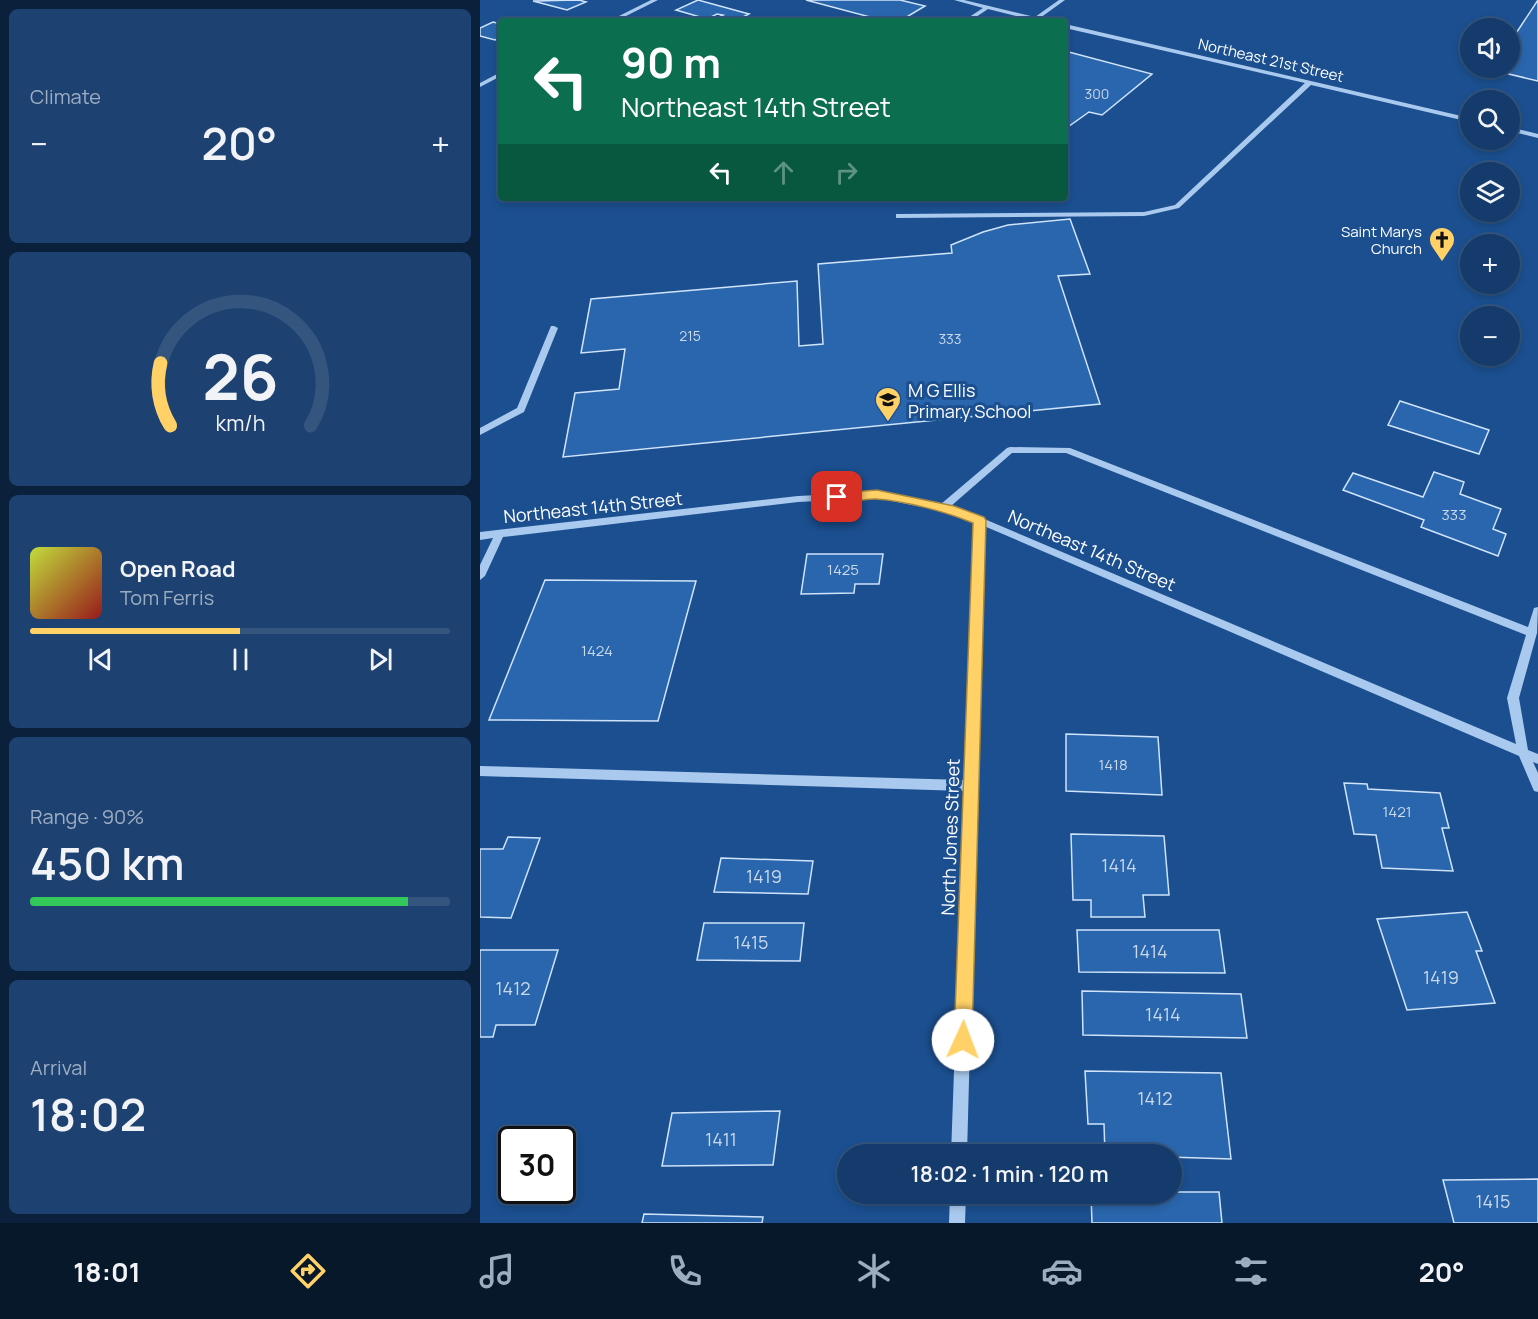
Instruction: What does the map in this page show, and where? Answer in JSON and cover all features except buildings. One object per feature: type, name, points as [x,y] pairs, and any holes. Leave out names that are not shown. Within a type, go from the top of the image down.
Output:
[{"type":"street","points":[[618,18],[655,0]]},
{"type":"street","points":[[957,0],[1032,18]]},
{"type":"street","points":[[1037,18],[1062,0]]},
{"type":"street","points":[[971,18],[988,8]]},
{"type":"street","name":"Northeast 21st Street","points":[[1068,27],[1460,118]]},
{"type":"street","points":[[480,85],[498,76]]},
{"type":"street","points":[[899,216],[1144,214],[1177,207],[1309,83]]},
{"type":"street","points":[[1520,132],[1538,136]]},
{"type":"street","points":[[480,432],[521,410],[554,328]]},
{"type":"street","points":[[943,508],[1010,450],[1067,450],[1532,633]]},
{"type":"street","name":"Northeast 14th Street","points":[[480,536],[798,499],[877,495],[943,508],[979,520],[1538,759]]},
{"type":"street","name":"North Jones Street","points":[[959,1144],[979,520]]},
{"type":"street","points":[[480,576],[500,533]]},
{"type":"street","points":[[1538,611],[1513,698],[1523,752],[1538,787]]},
{"type":"street","points":[[480,771],[971,786]]},
{"type":"street","points":[[957,1223],[958,1204]]},
{"type":"place","name":"Saint Marys Church","points":[[1442,263]]},
{"type":"place","name":"M G Ellis Primary School","points":[[888,423]]},
{"type":"route","points":[[837,497],[877,495],[954,510],[979,520],[963,1040]]}]
